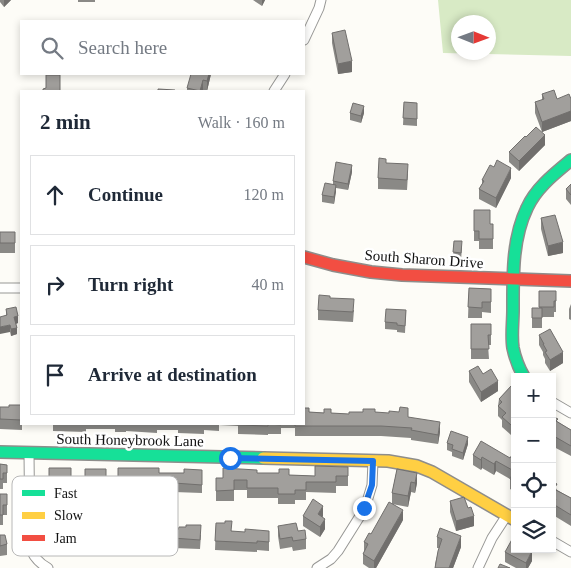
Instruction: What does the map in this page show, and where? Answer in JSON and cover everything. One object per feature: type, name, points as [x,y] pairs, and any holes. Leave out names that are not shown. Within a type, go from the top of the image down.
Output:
[{"type":"street","points":[[305,38],[321,0]]},
{"type":"street","points":[[275,90],[284,75]]},
{"type":"street","points":[[522,373],[513,347],[515,254],[519,229],[532,197],[545,182],[571,160]]},
{"type":"street","name":"South Sharon Drive","points":[[305,257],[340,266],[402,276],[571,281]]},
{"type":"street","points":[[0,288],[20,288]]},
{"type":"street","points":[[556,404],[571,413]]},
{"type":"street","name":"South Honeybrook Lane","points":[[0,452],[402,463],[432,472],[511,517]]},
{"type":"street","points":[[29,453],[29,476]]},
{"type":"street","points":[[317,568],[338,551],[364,508],[372,485],[373,461]]},
{"type":"street","points":[[478,568],[492,538],[511,517]]},
{"type":"street","points":[[556,543],[571,552]]},
{"type":"street","points":[[34,556],[42,565],[48,568]]},
{"type":"green space","points":[[438,0],[571,0],[571,56],[496,54],[496,15],[451,15],[451,53],[443,53]]},
{"type":"building","points":[[345,30],[352,61],[338,64],[332,33]]},
{"type":"building","points":[[46,75],[60,75],[60,90],[43,90],[46,88]]},
{"type":"building","points":[[191,75],[209,75],[207,81],[203,80],[200,90],[187,88]]},
{"type":"building","points":[[554,90],[557,99],[569,94],[571,111],[542,122],[535,102],[544,99],[542,94]]},
{"type":"building","points":[[404,102],[417,103],[417,119],[403,118]]},
{"type":"building","points":[[353,103],[364,106],[361,116],[350,113]]},
{"type":"building","points":[[536,127],[545,135],[519,161],[509,152]]},
{"type":"building","points":[[379,158],[386,159],[386,163],[408,164],[407,180],[378,178]]},
{"type":"building","points":[[497,160],[511,168],[496,198],[479,189],[490,165],[494,167]]},
{"type":"building","points":[[336,162],[352,165],[348,184],[333,181]]},
{"type":"building","points":[[325,183],[336,185],[334,197],[322,195]]},
{"type":"building","points":[[571,184],[571,195],[566,189]]},
{"type":"building","points":[[474,210],[490,210],[490,224],[493,224],[493,239],[479,239],[479,231],[474,231]]},
{"type":"building","points":[[555,215],[563,242],[548,246],[541,218]]},
{"type":"building","points":[[0,232],[15,232],[15,243],[0,243]]},
{"type":"building","points":[[454,241],[462,241],[461,253],[453,252]]},
{"type":"building","points":[[469,288],[491,289],[491,302],[482,302],[482,308],[468,307]]},
{"type":"building","points":[[539,291],[556,291],[554,307],[539,307]]},
{"type":"building","points":[[319,295],[330,296],[330,298],[354,299],[353,312],[318,310]]},
{"type":"building","points":[[16,307],[18,316],[14,317],[17,328],[11,329],[10,325],[0,327],[0,317],[7,315],[6,309]]},
{"type":"building","points":[[532,308],[542,308],[542,318],[532,318]]},
{"type":"building","points":[[386,309],[406,310],[405,326],[385,322]]},
{"type":"building","points":[[471,324],[491,324],[491,335],[488,335],[489,349],[471,349]]},
{"type":"building","points":[[550,329],[563,352],[550,360],[539,335]]},
{"type":"building","points":[[478,366],[483,374],[491,369],[498,381],[481,392],[469,371]]},
{"type":"building","points":[[511,386],[511,425],[502,417],[506,413],[498,406],[502,402],[499,399]]},
{"type":"building","points":[[9,405],[20,405],[20,420],[0,419],[0,407],[9,407]]},
{"type":"building","points":[[400,407],[408,408],[408,417],[440,422],[438,435],[411,430],[412,428],[381,426],[295,426],[305,425],[305,408],[309,408],[309,412],[324,413],[324,409],[331,409],[331,413],[349,414],[349,412],[363,412],[363,409],[375,409],[375,412],[399,412]]},
{"type":"building","points":[[556,421],[571,430],[571,446],[556,437]]},
{"type":"building","points":[[451,431],[468,437],[463,453],[452,449],[453,445],[447,443]]},
{"type":"building","points":[[481,441],[510,458],[511,456],[511,469],[496,461],[494,464],[482,457],[481,460],[473,455]]},
{"type":"building","points":[[0,464],[7,465],[7,473],[3,473],[3,479],[0,479]]},
{"type":"building","points":[[315,466],[348,467],[348,476],[336,476],[336,482],[306,482],[306,490],[295,490],[295,494],[278,494],[278,488],[247,488],[247,480],[234,480],[234,490],[216,491],[216,478],[223,478],[223,468],[257,470],[257,473],[279,473],[279,469],[289,469],[289,475],[315,476]]},
{"type":"building","points":[[49,468],[71,468],[71,476],[49,476]]},
{"type":"building","points":[[118,468],[159,468],[159,473],[184,473],[184,469],[202,470],[202,485],[178,483],[178,476],[118,476]]},
{"type":"building","points":[[85,469],[106,469],[106,476],[85,476]]},
{"type":"building","points":[[397,469],[417,473],[415,483],[411,482],[408,496],[392,493]]},
{"type":"building","points":[[556,490],[571,498],[571,515],[556,506]]},
{"type":"building","points":[[0,494],[7,494],[7,505],[3,505],[3,515],[0,515]]},
{"type":"building","points":[[464,497],[468,508],[471,507],[474,516],[456,521],[450,501]]},
{"type":"building","points":[[313,499],[323,506],[318,514],[325,519],[320,527],[303,516]]},
{"type":"building","points":[[389,502],[403,510],[374,561],[363,554],[368,544],[364,542],[369,533],[371,534]]},
{"type":"building","points":[[225,521],[232,521],[231,531],[245,532],[245,529],[269,531],[269,542],[215,541],[216,523],[225,523]]},
{"type":"building","points":[[296,523],[298,531],[305,530],[306,539],[293,541],[292,537],[280,539],[278,526]]},
{"type":"building","points":[[201,525],[200,540],[178,538],[179,527]]},
{"type":"building","points":[[440,528],[461,536],[449,568],[435,568],[442,539],[437,537]]},
{"type":"building","points":[[0,535],[5,535],[7,544],[0,546]]},
{"type":"building","points":[[511,541],[511,553],[531,553],[526,563],[505,552]]},
{"type":"building","points":[[500,564],[510,568],[498,568]]},
{"type":"traffic: fast","points":[[522,373],[515,355],[512,339],[513,271],[518,232],[527,208],[535,194],[571,160]]},
{"type":"traffic: fast","points":[[0,452],[263,458]]},
{"type":"traffic: slow","points":[[263,458],[388,461],[417,466],[432,472],[511,518]]},
{"type":"traffic: jam","points":[[305,257],[371,272],[402,275],[571,281]]},
{"type":"route","points":[[230,458],[373,461],[372,485],[364,508]]}]
